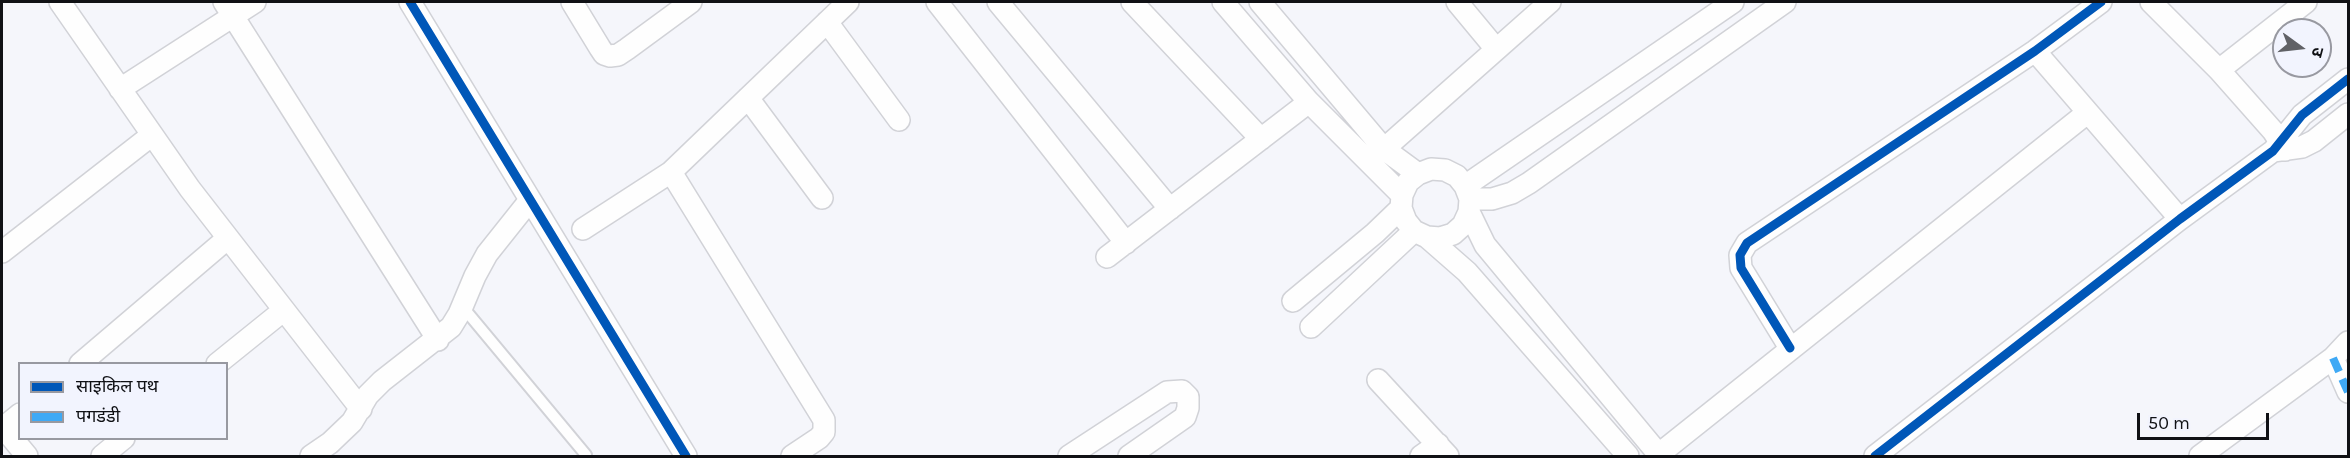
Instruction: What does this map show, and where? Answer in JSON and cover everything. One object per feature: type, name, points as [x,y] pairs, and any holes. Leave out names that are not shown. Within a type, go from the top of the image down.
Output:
[{"type":"street","points":[[60,2],[190,189],[361,409]]},
{"type":"street","points":[[120,89],[229,9],[255,2]]},
{"type":"street","points":[[410,2],[686,456]]},
{"type":"street","points":[[572,2],[604,54],[610,56],[618,56],[691,2]]},
{"type":"street","points":[[583,229],[671,172],[848,2]]},
{"type":"street","points":[[937,2],[1126,243]]},
{"type":"street","points":[[998,2],[1170,209]]},
{"type":"street","points":[[1132,2],[1261,139]]},
{"type":"street","points":[[1223,2],[1309,102],[1402,201],[1406,221],[1467,272],[1628,456]]},
{"type":"street","points":[[1260,2],[1384,148],[1418,174]]},
{"type":"street","points":[[1457,2],[1496,50]]},
{"type":"street","points":[[1384,148],[1550,2]]},
{"type":"street","points":[[1420,234],[1440,238],[1453,234],[1463,225],[1468,199],[1733,2]]},
{"type":"street","points":[[1468,199],[1492,199],[1512,193],[1529,183],[1785,2]]},
{"type":"street","points":[[1790,348],[1741,268],[1740,255],[1747,243],[2035,51],[2101,2]]},
{"type":"street","points":[[2151,2],[2219,70],[2279,147]]},
{"type":"street","points":[[2219,70],[2306,2]]},
{"type":"street","points":[[229,9],[438,340]]},
{"type":"street","points":[[827,22],[899,120]]},
{"type":"street","points":[[2035,51],[2180,219]]},
{"type":"street","points":[[1875,456],[2180,219],[2279,147],[2302,115],[2349,79]]},
{"type":"street","points":[[748,98],[822,198]]},
{"type":"street","points":[[1107,257],[1309,102]]},
{"type":"street","points":[[1293,301],[1375,233],[1402,201],[1408,183],[1418,174],[1431,169],[1444,170],[1457,176],[1485,245],[1659,456],[1790,348],[2087,113]]},
{"type":"street","points":[[2279,147],[2302,147],[2314,141],[2349,114]]},
{"type":"street","points":[[2,252],[152,135]]},
{"type":"street","points":[[671,172],[824,420],[824,432],[819,438],[792,456]]},
{"type":"street","points":[[311,456],[330,443],[352,422],[368,395],[382,381],[438,340],[451,327],[487,254],[530,200]]},
{"type":"street","points":[[1311,327],[1420,234]]},
{"type":"street","points":[[81,362],[228,238]]},
{"type":"street","points":[[218,362],[284,310]]},
{"type":"street","points":[[2200,456],[2333,358],[2349,342]]},
{"type":"street","points":[[2333,358],[2349,392]]},
{"type":"street","points":[[1378,380],[1436,452]]},
{"type":"street","points":[[1069,456],[1167,392],[1182,391],[1188,398],[1185,417],[1129,456]]},
{"type":"street","points":[[18,415],[2,427],[27,456]]},
{"type":"street","points":[[102,456],[122,440]]},
{"type":"lane","points":[[462,306],[586,455]]},
{"type":"marked path","points":[[2333,358],[2348,392]]},
{"type":"cycle path","points":[[410,2],[686,456]]},
{"type":"cycle path","points":[[1790,348],[1741,268],[1740,255],[1747,243],[2035,51],[2101,2]]},
{"type":"cycle path","points":[[1875,456],[2180,219],[2273,151],[2302,115],[2348,79]]}]
